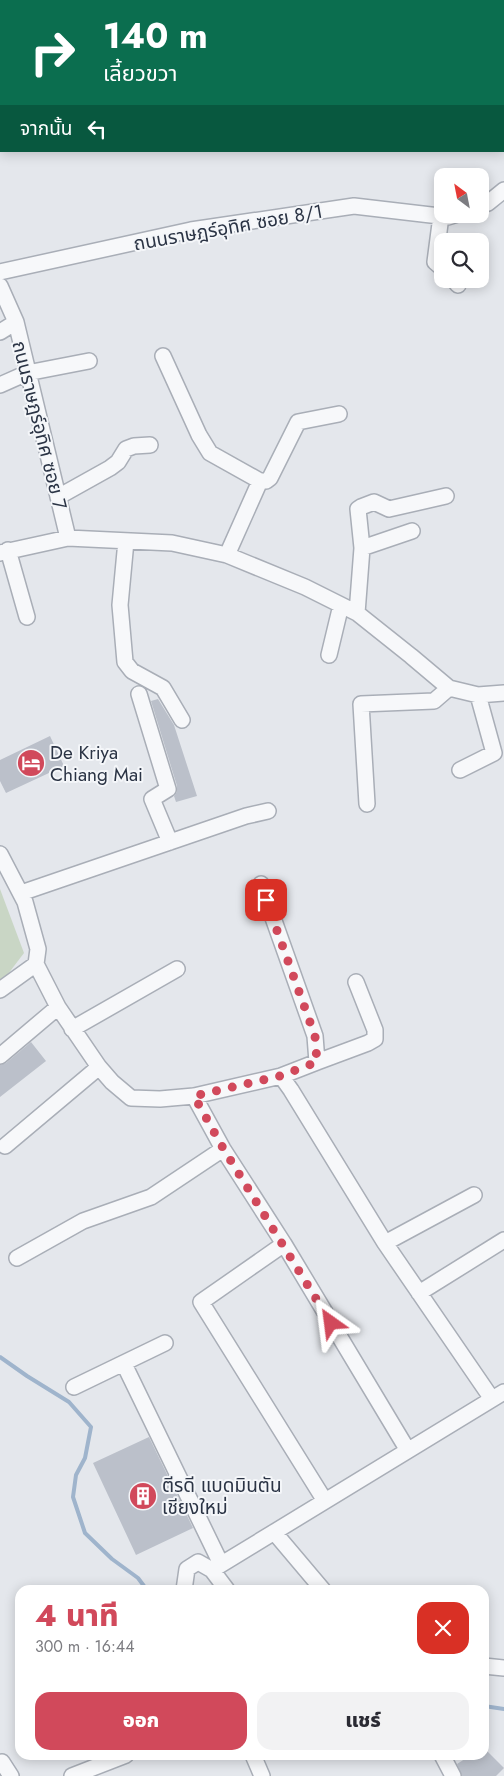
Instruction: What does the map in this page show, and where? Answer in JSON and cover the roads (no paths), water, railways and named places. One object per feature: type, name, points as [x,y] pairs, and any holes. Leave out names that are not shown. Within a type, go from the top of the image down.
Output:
[{"type":"street","points":[[489,201],[504,190]]},
{"type":"street","name":"ถนนราษฎร์อุทิศ ซอย 8/1","points":[[0,272],[192,230],[354,206],[434,215]]},
{"type":"street","name":"ถนนราษฎร์อุทิศ ซอย 7","points":[[0,286],[16,322],[68,538]]},
{"type":"street","points":[[0,332],[16,322]]},
{"type":"street","points":[[163,356],[199,435],[210,453],[260,481],[266,481],[270,478],[298,422],[339,414]]},
{"type":"street","points":[[0,384],[27,373],[88,361]]},
{"type":"street","points":[[58,497],[110,468],[118,462],[126,449],[134,446],[150,445]]},
{"type":"street","points":[[227,555],[260,481]]},
{"type":"street","points":[[357,613],[362,548],[358,512],[361,507],[376,502],[389,509],[446,496]]},
{"type":"street","points":[[362,548],[412,531]]},
{"type":"street","points":[[27,617],[4,552],[68,538],[172,543],[227,555],[305,587],[342,605],[357,613],[412,656],[448,688],[478,694],[504,693]]},
{"type":"street","points":[[126,541],[120,605],[125,662],[132,671],[163,688],[182,720]]},
{"type":"street","points":[[329,655],[342,605]]},
{"type":"street","points":[[367,804],[361,704],[434,701],[448,688]]},
{"type":"street","points":[[139,694],[168,789],[152,799],[170,842]]},
{"type":"street","points":[[460,770],[494,754],[478,694]]},
{"type":"street","points":[[21,893],[246,816],[268,811]]},
{"type":"street","points":[[0,854],[21,893],[34,929],[38,949],[36,964],[58,1007],[72,1030],[99,1066],[112,1082],[131,1098],[160,1099],[194,1096],[280,1076],[368,1043],[375,1038],[375,1030],[356,982]]},
{"type":"street","points":[[260,884],[315,1036],[317,1062]]},
{"type":"street","points":[[0,990],[36,964]]},
{"type":"street","points":[[72,1030],[177,969]]},
{"type":"street","points":[[0,1056],[58,1007]]},
{"type":"street","points":[[4,1146],[99,1066]]},
{"type":"street","points":[[185,1585],[187,1569],[198,1562],[217,1567],[498,1395],[419,1293],[385,1243],[291,1090],[280,1076]]},
{"type":"street","points":[[194,1096],[223,1148],[284,1244],[407,1450]]},
{"type":"street","points":[[17,1258],[83,1221],[151,1197],[223,1148]]},
{"type":"street","points":[[385,1243],[474,1195]]},
{"type":"street","points":[[419,1293],[504,1240]]},
{"type":"street","points":[[284,1244],[201,1302],[325,1501]]},
{"type":"street","points":[[74,1387],[124,1364],[165,1342]]},
{"type":"street","points":[[124,1364],[226,1585]]},
{"type":"street","points":[[274,1532],[319,1585]]},
{"type":"street","points":[[489,1666],[504,1668]]},
{"type":"street","points":[[72,1776],[113,1760]]},
{"type":"street","points":[[255,1760],[262,1776]]},
{"type":"street","points":[[445,1760],[453,1776]]},
{"type":"street","points":[[1,1762],[11,1776]]},
{"type":"waterway","points":[[0,1357],[69,1402],[91,1427],[85,1458],[76,1475],[73,1497],[85,1533],[112,1559],[138,1578],[143,1585]]},
{"type":"waterway","points":[[489,1707],[504,1709]]},
{"type":"place","name":"De Kriya Chiang Mai","points":[[31,763]]},
{"type":"place","name":"ตีรดี แบดมินตัน เชียงใหม่","points":[[143,1496]]}]
